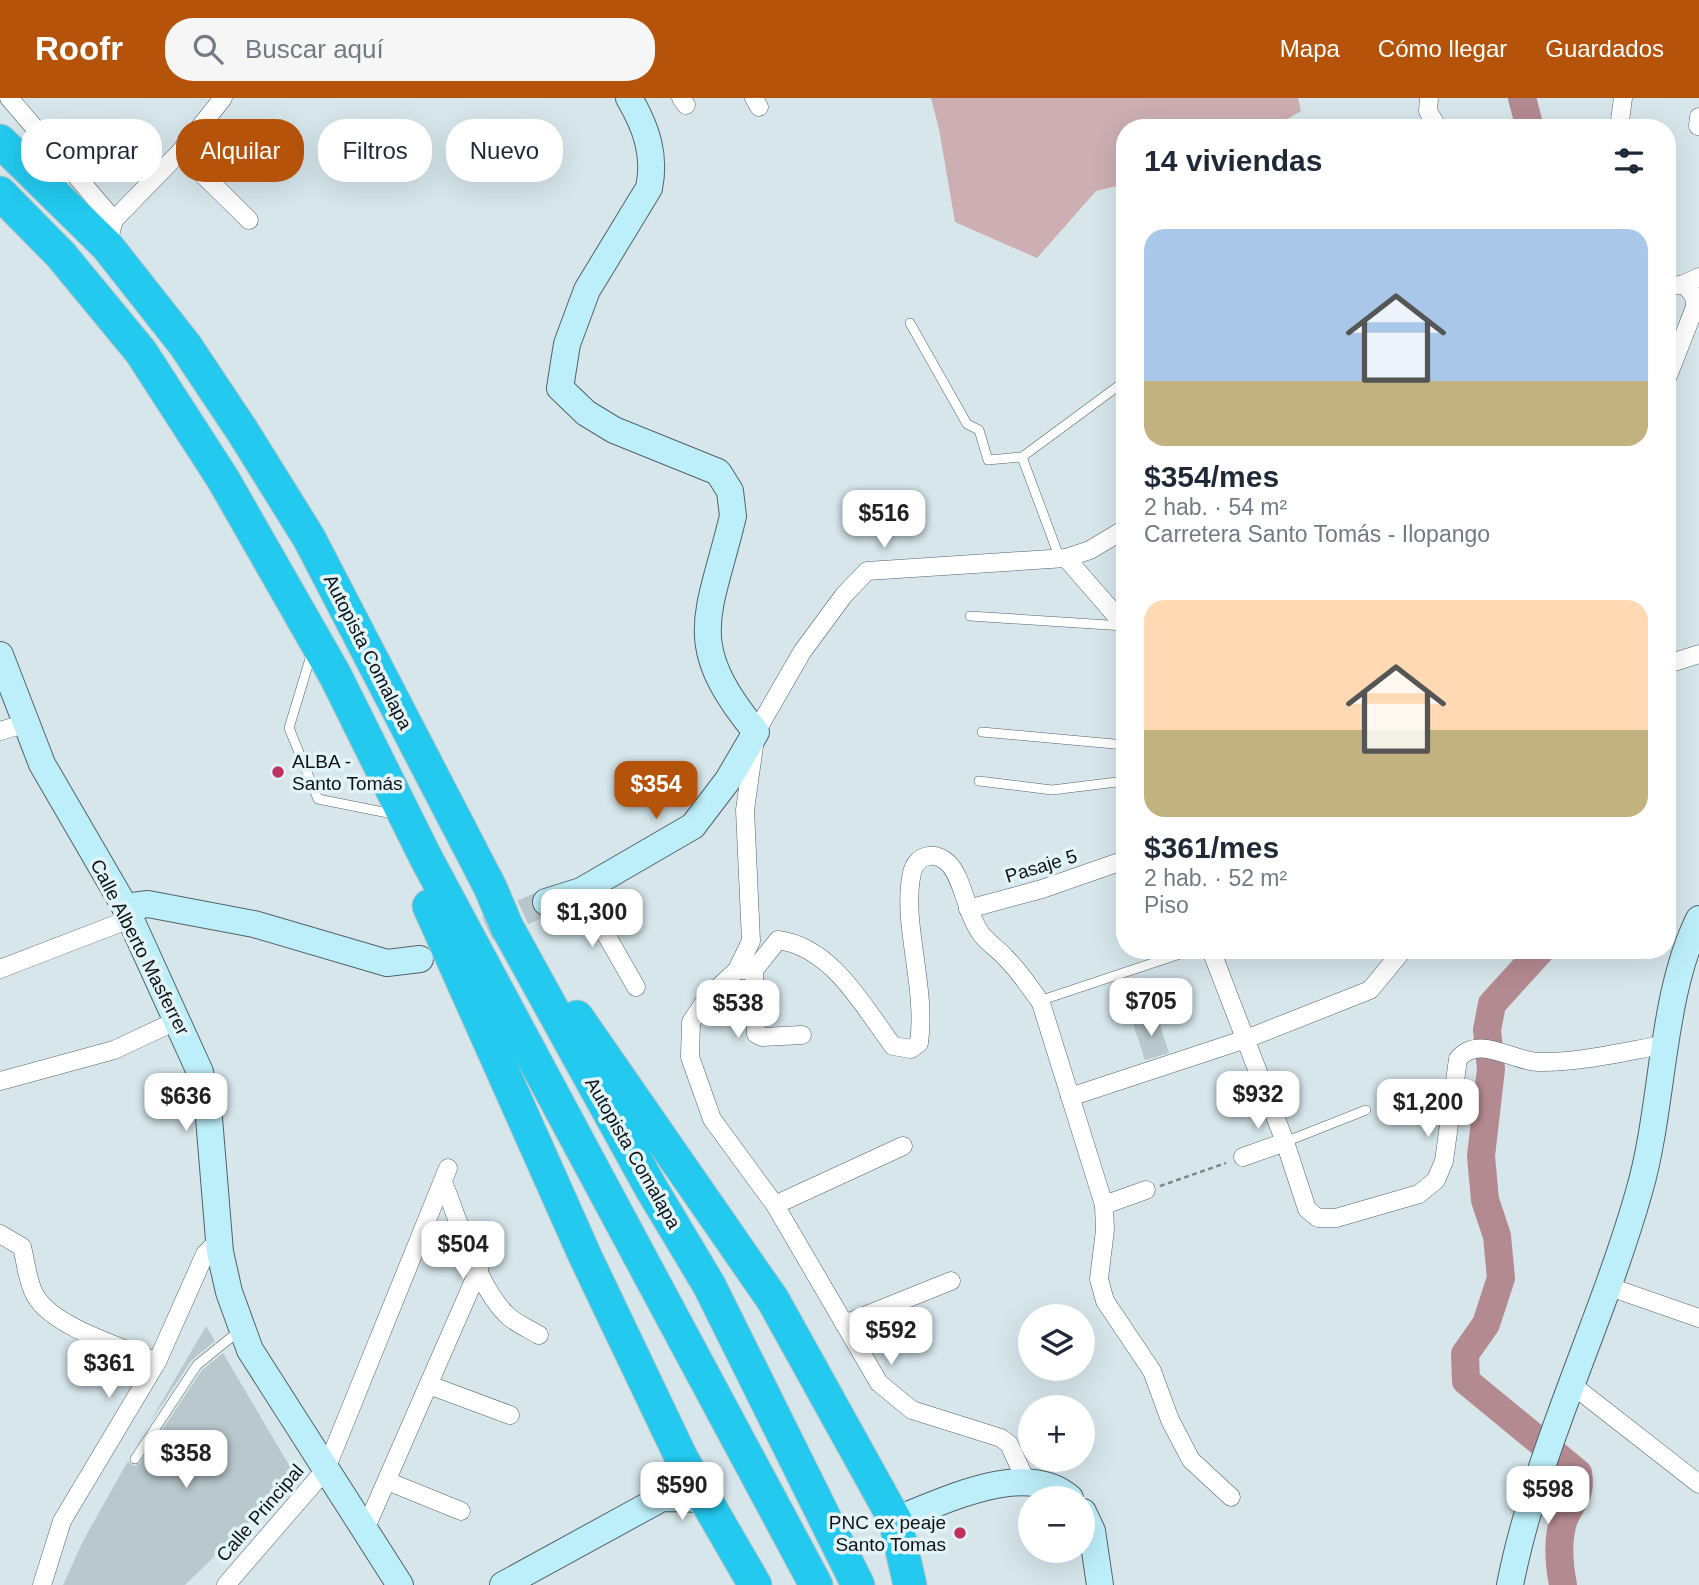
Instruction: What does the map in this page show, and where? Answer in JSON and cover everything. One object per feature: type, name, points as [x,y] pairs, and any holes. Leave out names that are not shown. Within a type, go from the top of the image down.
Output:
[{"type":"highway","name":"Autopista Comalapa","points":[[0,141],[111,233],[309,538],[490,887],[507,927],[563,1031],[709,1285],[858,1585]]},
{"type":"highway","name":"Autopista Comalapa","points":[[0,193],[61,255],[141,352],[223,479],[335,675],[426,858],[816,1585]]},
{"type":"highway","points":[[335,675],[388,813],[489,1046],[682,1459],[755,1585]]},
{"type":"highway","points":[[490,887],[520,923],[578,1019],[774,1300],[895,1520],[910,1585]]},
{"type":"main road","points":[[546,902],[580,891],[694,826],[728,780],[756,732],[718,680],[709,657],[709,606],[733,516],[733,500],[728,487],[714,470],[599,422],[562,393],[559,385],[567,344],[587,290],[649,188],[652,169],[649,142],[629,98]]},
{"type":"main road","name":"Calle Alberto Masferrer","points":[[0,655],[42,764],[127,913],[178,1020],[204,1087],[218,1241],[229,1292],[250,1350],[365,1532],[391,1581]]},
{"type":"main road","points":[[127,913],[148,904],[254,925],[387,963],[420,960]]},
{"type":"main road","points":[[1510,1585],[1517,1549],[1548,1450],[1610,1287],[1640,1189],[1681,965],[1699,919]]},
{"type":"main road","points":[[662,1498],[682,1459]]},
{"type":"main road","points":[[895,1520],[1006,1481],[1026,1481],[1047,1486]]},
{"type":"main road","points":[[503,1585],[662,1498],[703,1499]]},
{"type":"main road","points":[[1095,1551],[1100,1585]]},
{"type":"street","points":[[9,98],[111,233],[176,157]]},
{"type":"street","points":[[206,119],[223,98]]},
{"type":"street","points":[[1429,98],[1428,111],[1432,119]]},
{"type":"street","points":[[1620,119],[1623,98]]},
{"type":"street","points":[[210,182],[249,220]]},
{"type":"street","points":[[1676,356],[1695,307],[1694,296],[1688,286]]},
{"type":"street","points":[[802,1035],[762,1037],[757,1034],[746,970],[751,941],[745,810],[756,732],[802,652],[844,594],[867,571],[1063,558],[1090,550],[1116,534]]},
{"type":"street","points":[[1063,558],[1116,616]]},
{"type":"street","points":[[1676,661],[1699,654]]},
{"type":"street","points":[[0,731],[26,723]]},
{"type":"street","points":[[1026,1481],[1010,1444],[1001,1438],[912,1410],[879,1383],[775,1205],[712,1119],[690,1056],[691,1022],[707,998],[746,970],[778,940],[796,942],[840,974],[893,1046],[911,1049],[919,1043],[922,1017],[911,911],[912,873],[917,862],[928,855],[938,856],[950,865],[981,934],[1026,980],[1040,1001],[1104,1205],[1105,1230],[1099,1279],[1105,1301],[1123,1332],[1152,1371],[1170,1420],[1191,1460],[1231,1497]]},
{"type":"street","name":"Pasaje 5","points":[[968,909],[1042,889],[1116,863]]},
{"type":"street","points":[[580,891],[636,987]]},
{"type":"street","points":[[0,969],[127,913]]},
{"type":"street","points":[[1215,959],[1285,1142],[1307,1209],[1318,1218],[1336,1218],[1419,1194],[1436,1180],[1444,1161],[1458,1059],[1464,1051],[1480,1048],[1536,1062],[1579,1059],[1668,1044]]},
{"type":"street","points":[[1070,1097],[1246,1039],[1370,990],[1396,959]]},
{"type":"street","points":[[0,1081],[114,1050],[178,1020]]},
{"type":"street","points":[[1243,1157],[1285,1142]]},
{"type":"street","points":[[775,1205],[903,1146]]},
{"type":"street","name":"Calle Principal","points":[[226,1585],[326,1469],[445,1175],[479,1269]]},
{"type":"street","points":[[1104,1205],[1146,1190]]},
{"type":"street","points":[[0,1234],[22,1247],[33,1292],[44,1308],[58,1319],[157,1362]]},
{"type":"street","points":[[42,1585],[62,1521],[157,1362],[205,1254],[218,1241]]},
{"type":"street","points":[[479,1269],[508,1316],[539,1335]]},
{"type":"street","points":[[365,1532],[479,1269]]},
{"type":"street","points":[[844,1324],[951,1281]]},
{"type":"street","points":[[1610,1287],[1699,1318]]},
{"type":"street","points":[[1571,1384],[1699,1484]]},
{"type":"street","points":[[429,1385],[510,1415]]},
{"type":"street","points":[[387,1481],[461,1511]]},
{"type":"lane","points":[[910,323],[967,424],[979,430],[988,460],[1022,457],[1116,388]]},
{"type":"lane","points":[[1022,457],[1063,558]]},
{"type":"lane","points":[[970,616],[1116,625]]},
{"type":"lane","points":[[315,640],[289,728],[318,799],[388,813]]},
{"type":"lane","points":[[982,732],[1116,744]]},
{"type":"lane","points":[[979,781],[1052,790],[1116,782]]},
{"type":"lane","points":[[1040,1001],[1165,959]]},
{"type":"lane","points":[[1285,1142],[1366,1110]]},
{"type":"lane","points":[[135,1459],[197,1365],[242,1330]]},
{"type":"path","points":[[1146,1190],[1243,1157]]},
{"type":"shaded area","points":[[931,98],[1298,98],[1301,111],[1287,119],[1116,119],[1116,186],[1096,191],[1037,258],[955,222]]},
{"type":"building","points":[[1157,1016],[1169,1053],[1145,1060],[1133,1024]]},
{"type":"building","points":[[206,1326],[215,1341],[191,1361],[147,1427]]},
{"type":"building","points":[[223,1353],[296,1477],[185,1585],[63,1585],[83,1541],[128,1461],[134,1466],[140,1463],[202,1370]]},
{"type":"waterway","points":[[1522,98],[1528,119]]},
{"type":"waterway","points":[[1533,959],[1492,1004],[1487,1030],[1491,1069],[1481,1156],[1485,1200],[1497,1236],[1501,1278],[1486,1324],[1465,1354],[1466,1381],[1578,1473],[1577,1493],[1564,1519],[1560,1535],[1563,1585]]},
{"type":"tunnel","points":[[452,945],[546,902]]},
{"type":"place","name":"ALBA - Santo Tomás","points":[[278,772]]},
{"type":"place","name":"PNC ex peaje Santo Tomas","points":[[960,1533]]}]
